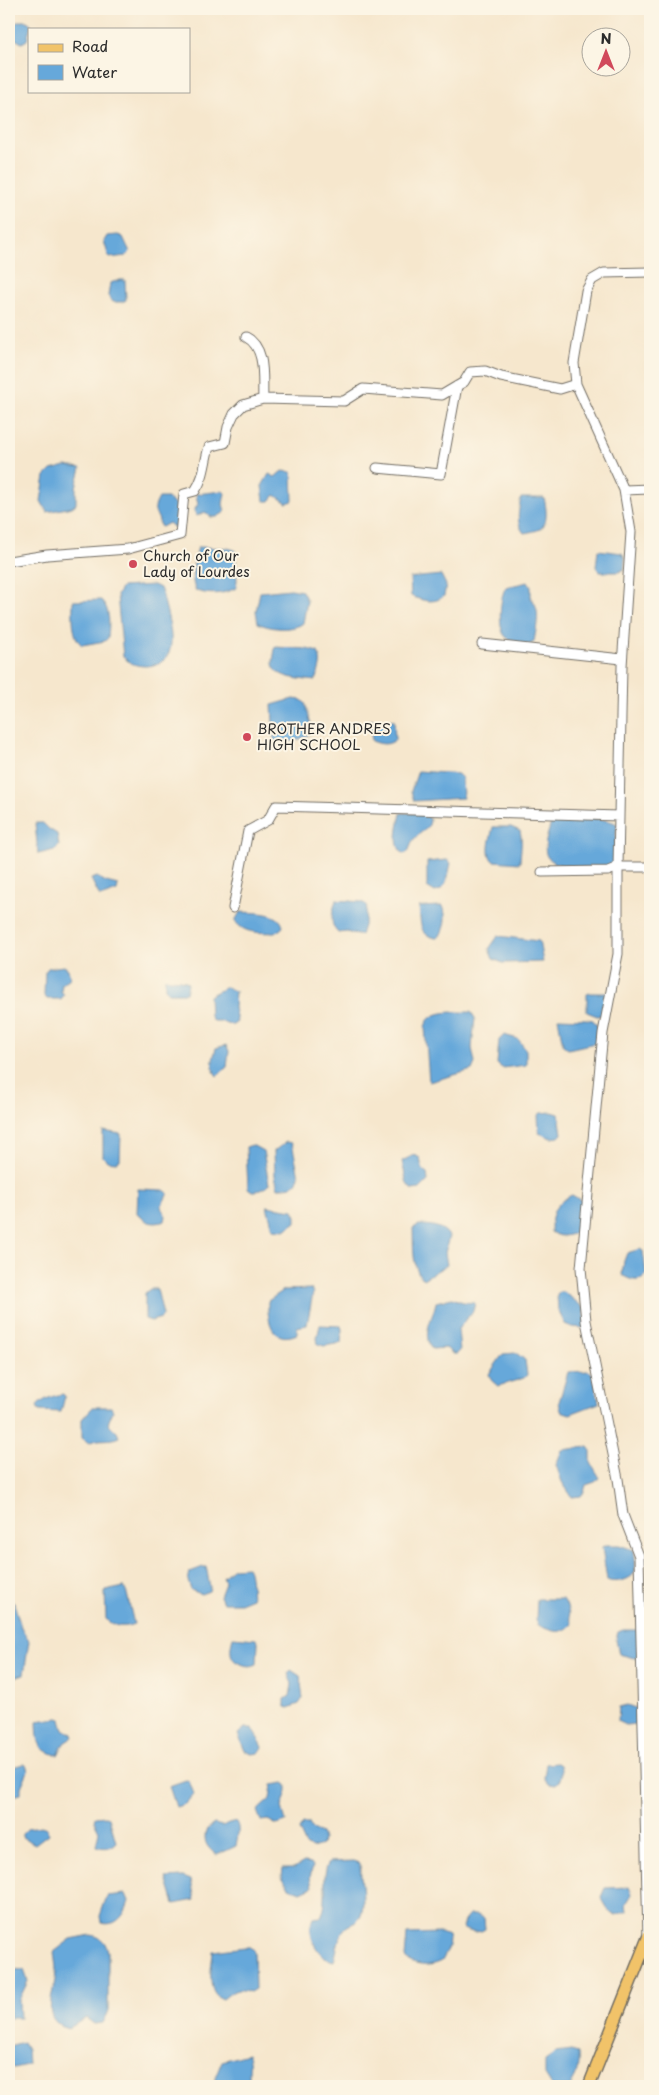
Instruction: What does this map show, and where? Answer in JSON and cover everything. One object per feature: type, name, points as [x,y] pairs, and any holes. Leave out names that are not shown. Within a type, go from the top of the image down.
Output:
[{"type":"main road","points":[[589,2086],[649,1937]]},
{"type":"street","points":[[649,1937],[640,1556],[623,1515],[618,1479],[586,1321],[581,1268],[603,1033],[618,954],[622,659],[631,532],[624,490],[576,384],[574,363],[586,291],[592,280],[604,273],[650,272]]},
{"type":"street","points":[[246,337],[253,341],[260,352],[263,398]]},
{"type":"street","points":[[9,561],[128,549],[180,535],[184,494],[195,491],[203,478],[209,447],[225,443],[228,427],[234,414],[243,405],[263,398],[344,402],[364,390],[442,395],[464,382],[470,372],[485,371],[510,380],[560,390],[576,384]]},
{"type":"street","points":[[377,468],[441,474],[457,386]]},
{"type":"street","points":[[624,490],[650,489]]},
{"type":"street","points":[[482,644],[622,659]]},
{"type":"street","points":[[233,908],[248,832],[268,820],[276,806],[619,816]]},
{"type":"street","points":[[542,872],[608,871],[618,867],[650,867]]},
{"type":"water","points":[[20,21],[27,21],[31,24],[30,28],[28,28],[27,40],[22,43],[14,38],[11,34],[11,25]]},
{"type":"water","points":[[118,235],[123,237],[130,252],[126,256],[109,258],[104,241],[107,236]]},
{"type":"water","points":[[125,280],[126,300],[113,302],[108,296],[110,283]]},
{"type":"water","points":[[66,466],[81,468],[76,487],[76,504],[72,507],[47,512],[41,501],[45,476],[51,470]]},
{"type":"water","points":[[282,471],[292,472],[293,501],[287,503],[275,495],[270,501],[264,501],[262,486],[269,474],[275,477]]},
{"type":"water","points":[[223,491],[225,493],[223,504],[225,512],[217,517],[211,517],[205,512],[197,516],[194,511],[198,504],[196,494]]},
{"type":"water","points":[[159,498],[167,498],[174,504],[180,505],[182,527],[176,529],[169,523],[162,527],[160,526],[155,510]]},
{"type":"water","points":[[521,498],[544,498],[546,519],[543,527],[524,533],[519,525],[518,516]]},
{"type":"water","points":[[198,547],[235,550],[236,588],[216,594],[196,591],[193,575]]},
{"type":"water","points":[[598,550],[622,553],[625,558],[624,569],[619,572],[600,572],[596,567]]},
{"type":"water","points":[[441,575],[446,585],[444,596],[440,599],[428,601],[411,596],[410,578]]},
{"type":"water","points":[[528,582],[531,587],[531,598],[537,613],[534,642],[529,645],[506,637],[500,620],[502,597],[506,587]]},
{"type":"water","points":[[154,585],[160,588],[163,596],[170,628],[170,649],[166,657],[159,663],[147,666],[137,665],[131,663],[123,656],[117,595],[122,587]]},
{"type":"water","points":[[291,589],[302,591],[307,601],[303,623],[299,626],[281,628],[268,627],[258,623],[256,611],[260,592]]},
{"type":"water","points":[[101,600],[108,613],[108,638],[105,641],[82,645],[74,631],[73,601]]},
{"type":"water","points":[[275,647],[307,649],[318,652],[320,663],[315,681],[290,677],[278,672],[273,663]]},
{"type":"water","points":[[293,699],[302,700],[305,703],[313,731],[295,740],[274,741],[272,705]]},
{"type":"water","points":[[369,720],[394,720],[395,740],[384,744],[372,741]]},
{"type":"water","points":[[418,771],[458,774],[462,778],[463,798],[414,801],[411,791]]},
{"type":"water","points":[[401,813],[426,813],[430,820],[429,825],[413,840],[408,852],[404,854],[400,850],[397,841]]},
{"type":"water","points":[[552,819],[595,819],[611,821],[617,824],[613,866],[565,866],[550,859],[546,854],[545,845]]},
{"type":"water","points":[[35,823],[43,823],[57,834],[59,846],[55,850],[38,854]]},
{"type":"water","points":[[493,827],[511,827],[520,831],[520,863],[493,861],[489,854],[489,849]]},
{"type":"water","points":[[447,860],[451,863],[447,881],[443,888],[435,892],[427,887],[427,862]]},
{"type":"water","points":[[97,877],[118,885],[117,891],[100,897],[91,879]]},
{"type":"water","points":[[336,900],[361,902],[367,905],[361,935],[347,932],[338,933],[335,929],[332,917]]},
{"type":"water","points":[[443,906],[445,918],[444,927],[440,935],[438,938],[427,935],[422,928],[419,907]]},
{"type":"water","points":[[240,912],[272,915],[281,922],[283,927],[276,933],[248,931],[235,921]]},
{"type":"water","points":[[498,936],[539,941],[543,962],[503,963],[493,959],[489,949]]},
{"type":"water","points":[[64,966],[68,969],[70,978],[62,984],[61,991],[64,995],[61,999],[47,999],[44,996],[45,972],[48,968]]},
{"type":"water","points":[[165,978],[186,981],[188,984],[186,993],[169,993],[165,988]]},
{"type":"water","points":[[226,987],[235,991],[234,1008],[237,1022],[233,1025],[213,1021],[210,1016],[209,996]]},
{"type":"water","points":[[607,993],[604,1015],[597,1016],[587,1012],[587,994]]},
{"type":"water","points":[[471,1012],[475,1018],[472,1048],[475,1063],[472,1070],[429,1082],[425,1027],[428,1021],[438,1014]]},
{"type":"water","points":[[558,1018],[593,1020],[597,1025],[595,1043],[568,1049],[563,1045]]},
{"type":"water","points":[[504,1035],[518,1039],[526,1050],[526,1065],[502,1068],[497,1064],[499,1040]]},
{"type":"water","points":[[226,1045],[229,1051],[227,1067],[217,1076],[213,1066],[216,1048]]},
{"type":"water","points":[[552,1112],[559,1114],[562,1134],[559,1137],[551,1138],[539,1133],[538,1115]]},
{"type":"water","points":[[103,1131],[121,1134],[120,1160],[116,1162],[107,1161],[103,1157]]},
{"type":"water","points":[[286,1142],[292,1143],[299,1176],[297,1182],[291,1186],[278,1188],[275,1176],[274,1151]]},
{"type":"water","points":[[252,1145],[263,1151],[269,1184],[264,1189],[257,1191],[252,1191],[248,1188],[246,1147]]},
{"type":"water","points":[[414,1155],[420,1158],[422,1169],[427,1173],[428,1181],[420,1189],[412,1190],[407,1184],[402,1161]]},
{"type":"water","points":[[138,1189],[164,1190],[168,1193],[161,1207],[166,1216],[165,1221],[150,1222],[143,1219],[137,1213]]},
{"type":"water","points":[[572,1195],[584,1202],[576,1233],[563,1236],[554,1234],[551,1232],[551,1225],[555,1209],[562,1201]]},
{"type":"water","points":[[267,1206],[293,1210],[296,1222],[285,1230],[273,1229]]},
{"type":"water","points":[[419,1225],[440,1228],[449,1236],[445,1253],[447,1265],[423,1279],[419,1274],[414,1255],[413,1228]]},
{"type":"water","points":[[640,1249],[643,1251],[646,1273],[644,1278],[636,1280],[622,1275],[627,1253]]},
{"type":"water","points":[[150,1289],[157,1289],[163,1315],[161,1318],[151,1321],[145,1319],[145,1293]]},
{"type":"water","points":[[311,1289],[313,1293],[307,1325],[297,1327],[297,1334],[281,1336],[276,1333],[272,1328],[268,1315],[268,1301],[284,1290]]},
{"type":"water","points":[[560,1292],[564,1292],[584,1308],[585,1328],[572,1327],[565,1324],[558,1310],[557,1295]]},
{"type":"water","points":[[452,1298],[463,1302],[475,1303],[473,1311],[458,1329],[460,1351],[457,1354],[453,1354],[446,1348],[432,1349],[428,1338],[429,1326],[436,1302]]},
{"type":"water","points":[[320,1325],[341,1326],[341,1343],[324,1346],[318,1344],[317,1338]]},
{"type":"water","points":[[516,1353],[525,1360],[527,1375],[524,1378],[498,1386],[492,1381],[489,1374],[503,1354]]},
{"type":"water","points":[[589,1371],[593,1374],[599,1403],[570,1414],[561,1411],[559,1402],[568,1372]]},
{"type":"water","points":[[63,1394],[65,1396],[61,1412],[39,1411],[37,1406],[43,1401]]},
{"type":"water","points":[[93,1407],[111,1407],[113,1411],[108,1423],[117,1432],[119,1437],[96,1440],[89,1443],[82,1438],[82,1419]]},
{"type":"water","points":[[588,1447],[591,1451],[591,1463],[600,1478],[586,1485],[581,1496],[572,1497],[562,1482],[556,1465],[562,1450]]},
{"type":"water","points":[[606,1545],[619,1545],[634,1550],[635,1571],[631,1577],[618,1581],[607,1580],[602,1547]]},
{"type":"water","points":[[206,1567],[210,1587],[209,1591],[201,1594],[191,1590],[188,1581],[190,1572]]},
{"type":"water","points":[[247,1567],[252,1598],[240,1603],[223,1603],[220,1596],[225,1583],[223,1577],[233,1568]]},
{"type":"water","points":[[124,1587],[134,1624],[119,1626],[112,1624],[106,1619],[105,1591]]},
{"type":"water","points":[[537,1599],[563,1599],[572,1624],[560,1631],[538,1625],[536,1620]]},
{"type":"water","points":[[9,1600],[14,1603],[21,1627],[29,1641],[24,1674],[15,1677],[9,1676]]},
{"type":"water","points":[[638,1630],[642,1655],[634,1658],[619,1654],[616,1640],[618,1632]]},
{"type":"water","points":[[233,1637],[256,1639],[258,1642],[257,1664],[247,1666],[234,1660],[231,1653]]},
{"type":"water","points":[[291,1670],[300,1676],[303,1698],[299,1704],[288,1708],[285,1706],[285,1699],[290,1696],[292,1684],[288,1673]]},
{"type":"water","points":[[627,1705],[635,1708],[635,1724],[626,1725],[618,1721],[619,1707]]},
{"type":"water","points":[[61,1719],[64,1729],[72,1734],[73,1737],[64,1743],[58,1755],[46,1751],[40,1744],[37,1721]]},
{"type":"water","points":[[245,1728],[252,1728],[262,1745],[263,1747],[259,1753],[252,1754],[245,1751],[238,1734]]},
{"type":"water","points":[[557,1763],[561,1768],[560,1778],[556,1785],[549,1784],[544,1778],[546,1764]]},
{"type":"water","points":[[23,1764],[26,1765],[28,1771],[21,1787],[21,1794],[9,1797],[9,1768]]},
{"type":"water","points":[[186,1780],[189,1781],[194,1794],[185,1804],[176,1807],[169,1786]]},
{"type":"water","points":[[284,1783],[287,1785],[287,1791],[282,1807],[286,1822],[277,1825],[268,1820],[261,1821],[257,1811],[270,1799],[272,1785]]},
{"type":"water","points":[[95,1817],[109,1817],[116,1842],[109,1847],[96,1846],[99,1831],[94,1821]]},
{"type":"water","points":[[235,1821],[238,1829],[236,1846],[217,1855],[207,1844],[205,1838],[206,1830],[214,1824],[222,1826]]},
{"type":"water","points":[[303,1824],[309,1824],[313,1830],[321,1834],[323,1839],[322,1845],[312,1848],[306,1846],[299,1830]]},
{"type":"water","points":[[41,1826],[47,1828],[48,1834],[35,1844],[22,1837],[22,1834],[28,1828]]},
{"type":"water","points":[[354,1861],[360,1863],[363,1899],[362,1912],[357,1921],[347,1926],[343,1931],[339,1939],[334,1961],[323,1955],[314,1944],[311,1924],[313,1918],[321,1917],[324,1910],[325,1873],[329,1862]]},
{"type":"water","points":[[304,1862],[311,1863],[313,1866],[310,1877],[312,1887],[301,1892],[289,1887],[282,1877],[283,1868],[294,1868]]},
{"type":"water","points":[[183,1877],[191,1880],[195,1900],[174,1904],[166,1878]]},
{"type":"water","points":[[629,1887],[632,1894],[626,1904],[627,1911],[616,1915],[609,1911],[601,1897],[605,1888]]},
{"type":"water","points":[[126,1894],[129,1901],[120,1919],[112,1923],[101,1923],[100,1916],[107,1896]]},
{"type":"water","points":[[469,1915],[477,1915],[484,1918],[485,1929],[473,1932],[462,1928],[464,1921]]},
{"type":"water","points":[[441,1933],[448,1936],[449,1947],[442,1961],[423,1965],[413,1963],[405,1958],[407,1934]]},
{"type":"water","points":[[91,1935],[103,1941],[108,1953],[108,2013],[103,2023],[94,2024],[86,2018],[69,2028],[60,2025],[54,2020],[51,2013],[50,2006],[56,1972],[54,1952],[71,1939]]},
{"type":"water","points":[[250,1947],[254,1951],[255,1989],[250,1992],[235,1991],[223,1999],[217,1996],[212,1985],[213,1951]]},
{"type":"water","points":[[9,1969],[24,1970],[28,1981],[19,2000],[20,2018],[9,2018]]},
{"type":"water","points":[[23,2042],[27,2049],[28,2065],[14,2068],[9,2066],[9,2046]]},
{"type":"water","points":[[571,2051],[578,2053],[577,2070],[572,2083],[570,2086],[552,2086],[545,2075],[545,2060],[555,2053]]},
{"type":"water","points":[[247,2054],[250,2082],[247,2086],[215,2086],[215,2078],[222,2061]]},
{"type":"place","name":"Church of Our Lady of Lourdes","points":[[133,564]]},
{"type":"place","name":"BROTHER ANDRES HIGH SCHOOL","points":[[247,737]]}]
